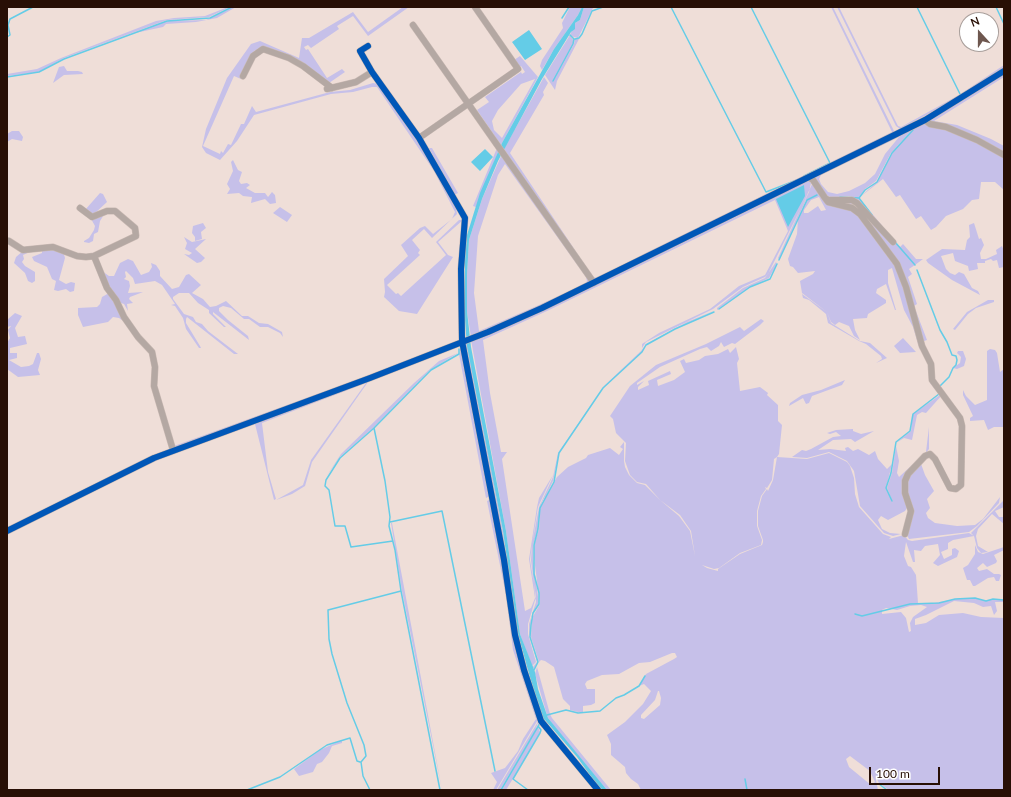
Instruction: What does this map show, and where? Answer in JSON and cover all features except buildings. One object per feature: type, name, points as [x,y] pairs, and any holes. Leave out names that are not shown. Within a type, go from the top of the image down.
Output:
[{"type":"street","points":[[419,138],[518,70],[475,7]]},
{"type":"street","points":[[413,25],[470,103],[594,283]]},
{"type":"street","points":[[368,46],[360,51],[372,72],[419,138],[465,218],[461,276],[464,340],[501,545],[515,635],[524,670],[542,722],[598,790]]},
{"type":"street","points":[[243,76],[253,56],[263,49],[289,58],[303,66],[330,88],[356,82],[372,72]]},
{"type":"street","points":[[7,531],[137,465],[173,450],[370,378],[472,338],[542,308],[810,178],[925,120],[1004,72]]},
{"type":"street","points":[[925,120],[930,124],[946,127],[977,140],[1004,155]]},
{"type":"street","points":[[810,178],[828,202],[852,208],[860,214],[897,264],[906,287],[922,346],[931,364],[932,380],[960,418],[962,426],[960,485],[956,490],[950,488],[935,459],[930,454],[926,456],[908,474],[905,481],[905,493],[911,511],[905,534]]},
{"type":"street","points":[[825,198],[828,200],[852,200],[857,203],[893,242]]},
{"type":"street","points":[[9,241],[23,250],[53,247],[77,256],[94,256],[136,236],[137,232],[128,221],[115,211],[107,211],[92,216],[80,208]]},
{"type":"street","points":[[94,256],[107,288],[116,300],[124,317],[138,337],[152,352],[155,367],[154,386],[173,450]]},
{"type":"shaded area","points":[[230,7],[209,17],[167,20],[64,58],[39,72],[7,76],[7,74],[37,69],[61,58],[156,21],[205,16]]},
{"type":"shaded area","points":[[236,7],[217,18],[196,22],[166,24],[163,27],[135,33],[167,21],[206,20]]},
{"type":"shaded area","points":[[403,7],[409,7],[368,36],[353,16],[337,26],[339,29],[311,48],[308,45],[304,47],[306,50],[308,49],[327,78],[342,69],[345,72],[329,83],[308,67],[257,50],[254,51],[241,79],[234,76],[203,146],[220,154],[221,151],[223,153],[228,144],[231,145],[241,124],[244,124],[252,106],[256,112],[330,92],[350,90],[373,83],[378,84],[418,140],[456,208],[457,214],[452,219],[455,212],[434,171],[377,87],[353,92],[331,94],[254,115],[237,141],[220,160],[206,153],[202,147],[206,129],[227,78],[251,44],[260,41],[299,58],[302,38],[309,38],[353,12],[368,32]]},
{"type":"shaded area","points":[[570,7],[582,7],[542,70],[540,66],[542,60],[563,28],[562,23]]},
{"type":"shaded area","points":[[584,7],[593,8],[578,38],[570,36],[573,39],[573,44],[553,82],[574,44],[575,39],[579,39],[557,81],[555,90],[545,75],[570,35],[575,23],[580,20]]},
{"type":"shaded area","points":[[831,7],[833,7],[895,133],[643,258],[642,255],[892,132]]},
{"type":"shaded area","points":[[837,7],[839,7],[898,126],[901,127],[959,95],[1004,65],[1004,68],[962,96],[900,129],[896,126]]},
{"type":"shaded area","points":[[520,56],[538,77],[501,145],[477,110],[489,102],[485,97],[521,72],[522,74],[525,72],[514,60]],"holes":[[[535,79],[502,138],[494,130],[492,121],[498,110],[521,84]]]},
{"type":"shaded area","points":[[64,66],[67,71],[78,71],[82,72],[83,74],[64,75],[53,83],[59,67]]},
{"type":"shaded area","points":[[1004,73],[1004,77],[934,121],[957,125],[991,139],[1004,146],[1004,154],[927,121]]},
{"type":"shaded area","points":[[544,77],[548,83],[543,92],[544,95],[510,153],[593,277],[596,278],[638,258],[596,280],[594,279],[504,149]]},
{"type":"shaded area","points":[[924,122],[930,125],[940,126],[952,130],[1004,156],[1004,190],[995,182],[981,182],[979,199],[972,200],[963,209],[946,216],[936,227],[931,230],[921,216],[916,219],[900,195],[896,197],[883,179],[860,197],[877,182],[892,153],[912,130],[891,153],[876,181],[865,189],[858,198],[915,265],[909,269],[912,274],[908,277],[917,304],[914,306],[927,340],[921,342],[907,286],[893,257],[853,207],[827,200],[852,201],[857,203],[897,245],[857,202],[852,200],[828,200],[825,198],[814,178]],"holes":[[[899,137],[885,154],[875,174],[865,183],[849,191],[837,194],[828,192],[821,184],[819,179],[821,175]],[[824,194],[832,198],[848,196],[857,198],[848,197],[832,199]]]},
{"type":"shaded area","points":[[12,131],[19,131],[23,137],[22,141],[12,139],[7,142],[7,134]]},
{"type":"shaded area","points":[[429,148],[432,148],[458,193],[454,195]]},
{"type":"shaded area","points":[[497,148],[499,150],[476,207],[473,206]]},
{"type":"shaded area","points":[[502,154],[589,281],[589,283],[471,337],[467,311],[469,240],[482,199]],"holes":[[[505,164],[586,277],[587,281],[585,284],[479,331],[474,293],[478,236],[498,175]]]},
{"type":"shaded area","points":[[233,160],[238,170],[242,172],[239,181],[241,184],[247,183],[250,185],[246,188],[255,193],[265,193],[268,197],[272,192],[275,195],[276,203],[270,204],[265,199],[251,203],[252,197],[243,196],[239,193],[227,194],[230,189],[227,184],[233,171],[231,162]]},
{"type":"shaded area","points":[[807,180],[811,183],[809,192],[768,274],[765,277],[743,287],[713,309],[646,342],[642,348],[642,344],[659,333],[710,309],[739,286],[765,275],[788,231],[775,200],[547,311],[483,340],[490,393],[501,452],[507,452],[502,459],[525,611],[531,608],[535,598],[529,559],[537,507],[539,498],[553,475],[538,507],[530,560],[536,597],[528,624],[528,634],[536,662],[532,666],[520,634],[506,531],[471,340]]},
{"type":"shaded area","points":[[813,182],[819,193],[859,215],[896,265],[922,349],[920,350],[913,327],[904,310],[892,268],[888,270],[888,283],[896,310],[886,284],[877,289],[876,293],[886,300],[886,303],[868,314],[867,318],[853,319],[855,330],[860,340],[854,336],[849,326],[839,322],[835,325],[831,322],[827,312],[802,293],[800,281],[813,274],[815,271],[798,273],[793,267],[790,266],[788,259],[797,234],[798,219],[807,200],[817,195],[806,200],[779,260],[778,258]],"holes":[[[819,197],[826,210],[821,211],[818,206],[808,213],[804,213],[804,210],[811,200]]]},
{"type":"shaded area","points":[[100,193],[103,194],[107,202],[93,215],[85,210]]},
{"type":"shaded area","points":[[280,207],[292,215],[287,222],[273,213]]},
{"type":"shaded area","points":[[105,213],[100,221],[98,232],[94,234],[93,241],[89,243],[84,242],[89,238],[95,226],[90,217]]},
{"type":"shaded area","points":[[451,220],[432,238],[424,229],[412,240],[420,250],[418,253],[420,255],[387,285],[396,294],[398,293],[401,296],[446,255],[436,242],[459,220],[463,220],[438,242],[448,255],[453,257],[417,314],[399,311],[384,297],[384,279],[408,256],[401,245],[420,228],[425,226],[433,234]]},
{"type":"shaded area","points":[[203,223],[206,228],[201,232],[202,239],[195,241],[195,237],[192,233],[193,226]]},
{"type":"shaded area","points":[[974,223],[979,239],[981,238],[984,245],[980,253],[981,259],[986,259],[997,254],[996,250],[1002,246],[1004,251],[1004,267],[999,268],[997,260],[993,261],[991,259],[985,261],[985,263],[977,263],[978,269],[969,271],[968,266],[955,261],[953,253],[941,256],[946,269],[950,273],[955,275],[959,272],[964,274],[972,288],[978,291],[980,295],[952,280],[926,260],[942,249],[965,250],[967,240],[970,237],[969,225]]},
{"type":"shaded area","points":[[184,237],[192,242],[206,239],[195,249],[205,258],[201,262],[197,263],[184,254],[189,255],[192,253],[185,249],[187,243]]},
{"type":"shaded area","points":[[903,244],[916,259],[923,259],[915,265],[900,247]]},
{"type":"shaded area","points":[[47,248],[63,251],[65,258],[59,280],[66,284],[71,282],[75,283],[74,291],[70,292],[66,289],[58,291],[54,290],[56,281],[52,279],[47,267],[34,261],[32,257],[42,253],[42,249]]},
{"type":"shaded area","points":[[23,251],[32,251],[23,255],[24,259],[22,262],[25,266],[35,272],[35,281],[32,283],[28,281],[25,273],[14,263],[16,257]]},
{"type":"shaded area","points":[[128,259],[133,261],[141,275],[149,272],[152,267],[151,263],[156,265],[160,271],[160,276],[172,289],[179,287],[186,275],[189,274],[201,285],[192,293],[203,299],[210,307],[226,301],[242,316],[248,316],[259,323],[268,324],[282,332],[283,337],[280,333],[268,327],[260,327],[249,319],[244,319],[231,308],[223,306],[219,308],[219,311],[248,336],[249,340],[213,312],[213,314],[226,327],[224,327],[209,313],[209,310],[198,303],[189,293],[179,293],[173,297],[173,299],[184,314],[193,317],[196,322],[202,324],[208,331],[238,354],[234,354],[187,317],[186,323],[201,348],[199,348],[186,329],[183,318],[175,306],[171,305],[175,304],[162,285],[155,281],[135,284],[133,278],[126,271],[126,277],[124,279],[129,281],[130,286],[128,293],[143,292],[130,297],[129,299],[133,303],[127,304],[128,311],[124,304],[118,302],[109,288],[102,271],[109,276],[114,276],[120,263]]},
{"type":"shaded area","points":[[776,262],[777,264],[769,278],[750,287],[717,310],[717,308],[743,288],[765,278]]},
{"type":"shaded area","points":[[109,293],[126,323],[119,318],[113,317],[108,322],[83,327],[78,315],[78,308],[97,307],[100,304],[102,297]]},
{"type":"shaded area","points":[[802,294],[827,312],[831,323],[860,341],[870,343],[887,358],[876,363],[882,359],[881,356],[866,344],[859,341],[828,323],[826,314],[809,300],[803,298]]},
{"type":"shaded area","points":[[988,300],[994,300],[994,302],[976,308],[968,314],[955,330],[953,329],[967,312]]},
{"type":"shaded area","points":[[716,310],[675,329],[646,345],[642,352],[603,388],[591,404],[604,386],[641,351],[646,344],[687,322]]},
{"type":"shaded area","points":[[15,313],[22,316],[15,328],[18,337],[25,336],[27,344],[10,348],[10,353],[17,353],[17,358],[9,360],[21,367],[29,366],[33,364],[37,353],[39,353],[41,359],[38,370],[40,375],[18,377],[7,369],[7,343],[10,338],[8,330],[11,326],[7,327],[7,320]]},
{"type":"shaded area","points":[[761,319],[764,321],[735,344],[732,343],[724,347],[721,342],[719,346],[711,351],[707,347],[700,349],[660,367],[637,383],[637,385],[644,381],[638,387],[638,390],[649,385],[648,381],[670,371],[671,374],[657,380],[658,386],[674,380],[685,372],[680,361],[684,359],[686,363],[699,360],[705,356],[718,354],[728,349],[730,353],[736,347],[739,359],[737,363],[740,391],[760,387],[768,393],[767,395],[778,405],[778,421],[782,425],[779,454],[777,457],[807,459],[829,453],[847,462],[854,478],[855,494],[859,507],[883,534],[891,537],[889,539],[904,535],[908,540],[912,541],[969,533],[974,536],[953,540],[948,543],[948,549],[941,552],[944,559],[952,555],[952,549],[955,548],[959,551],[957,557],[938,566],[933,563],[940,555],[938,544],[925,546],[921,551],[914,550],[915,562],[913,562],[906,542],[904,556],[908,566],[911,567],[916,575],[918,603],[929,604],[961,598],[975,598],[986,601],[993,599],[1004,600],[1004,602],[995,602],[997,611],[994,615],[991,606],[983,607],[974,603],[954,601],[915,619],[915,625],[926,623],[939,615],[963,613],[981,617],[1004,618],[1004,790],[889,790],[879,783],[875,775],[878,790],[641,790],[638,784],[626,773],[625,767],[611,755],[611,744],[607,735],[625,722],[643,704],[651,691],[644,684],[639,686],[646,674],[677,657],[675,653],[650,662],[639,663],[619,674],[602,675],[587,681],[585,684],[587,689],[595,689],[595,703],[583,706],[583,712],[578,712],[570,710],[570,706],[563,699],[554,667],[545,661],[541,660],[539,662],[531,637],[532,618],[540,604],[534,558],[534,545],[539,529],[540,508],[557,477],[568,467],[586,458],[588,455],[610,448],[619,455],[623,449],[620,447],[624,442],[625,467],[629,475],[637,483],[645,485],[660,500],[646,484],[637,482],[630,475],[625,461],[626,443],[616,433],[613,419],[610,416],[630,386],[656,365],[706,344],[740,327],[744,331]],"holes":[[[777,457],[773,480],[768,491],[767,489],[762,496],[758,511],[758,526],[763,540],[762,545],[740,554],[718,569],[718,571],[702,565],[714,569],[719,568],[740,553],[761,545],[762,540],[757,526],[757,511],[761,496],[766,489],[765,487],[767,488],[772,480],[774,459]],[[660,500],[680,515],[691,531],[695,556],[690,531],[679,516]],[[921,605],[927,607],[913,617],[910,623],[911,631],[909,632],[906,618],[901,612],[882,614],[882,610],[886,608],[897,610],[910,606]],[[659,691],[661,698],[660,705],[644,719],[641,718],[641,715],[655,700]],[[850,756],[870,771],[875,782],[871,785],[849,767],[846,759]]]},
{"type":"shaded area","points":[[903,338],[916,352],[900,353],[894,346]]},
{"type":"shaded area","points":[[467,341],[503,531],[517,631],[535,695],[544,717],[542,718],[535,701],[516,631],[464,343]]},
{"type":"shaded area","points":[[461,349],[490,496],[486,498],[459,354]]},
{"type":"shaded area","points":[[990,349],[995,350],[997,353],[1000,372],[1004,369],[1004,427],[994,427],[988,430],[984,420],[970,421],[970,418],[973,416],[963,395],[963,390],[966,396],[975,405],[987,400],[987,351]]},
{"type":"shaded area","points":[[958,351],[963,351],[966,359],[964,366],[957,369],[953,368],[960,363],[961,357],[957,353]]},
{"type":"shaded area","points":[[458,353],[430,370],[374,427],[340,457],[326,477],[341,454],[414,383],[439,361]]},
{"type":"shaded area","points":[[367,376],[176,448],[174,446]]},
{"type":"shaded area","points":[[845,380],[842,385],[812,396],[809,403],[806,404],[803,398],[789,406],[790,403],[802,395],[821,390]]},
{"type":"shaded area","points":[[932,381],[942,395],[926,413],[922,412],[917,415],[912,440],[904,438],[896,443],[911,431],[913,414],[940,395],[930,383]]},
{"type":"shaded area","points":[[368,382],[312,462],[305,486],[292,494],[276,500],[303,485],[311,460],[366,383],[262,423],[268,472],[276,499],[274,500],[255,424],[137,466]]},
{"type":"shaded area","points":[[591,405],[559,453],[553,481],[540,508],[538,529],[533,545],[533,559],[539,604],[531,618],[530,637],[538,662],[534,669],[533,667],[537,662],[529,634],[529,624],[536,602],[531,560],[532,544],[539,507],[553,477],[558,453]]},
{"type":"shaded area","points":[[929,427],[929,449],[904,481],[910,507],[908,516],[907,508],[905,511],[888,520],[881,516],[878,520],[882,529],[890,533],[901,534],[893,536],[884,533],[860,506],[854,471],[847,461],[829,452],[807,458],[792,457],[802,450],[806,451],[833,437],[841,436],[836,432],[830,434],[827,433],[836,430],[853,429],[853,431],[861,434],[874,431],[855,442],[851,439],[833,440],[818,450],[830,449],[846,451],[845,448],[848,447],[853,451],[858,449],[869,455],[875,451],[878,459],[887,469],[892,464],[886,488],[893,503],[887,488],[892,473],[896,446],[899,461],[897,473],[899,477],[926,452]]},
{"type":"shaded area","points":[[920,461],[925,475],[934,491],[927,499],[930,508],[926,513],[928,518],[935,523],[957,526],[975,525],[983,519],[1000,497],[999,503],[977,526],[969,532],[909,539],[907,535],[911,517],[905,493],[906,481]]},
{"type":"shaded area","points":[[491,499],[507,593],[539,718],[496,790],[493,790],[497,782],[491,773],[505,768],[518,751],[523,739],[536,719],[513,650],[506,595],[487,501]]},
{"type":"shaded area","points":[[1004,500],[1004,507],[995,511],[999,517],[1004,517],[1004,524],[992,514],[978,529],[976,536],[978,546],[988,552],[981,553],[977,548],[974,536],[971,533]]},
{"type":"shaded area","points":[[392,523],[442,790],[402,591]]},
{"type":"shaded area","points":[[975,545],[978,552],[983,554],[1004,547],[1004,550],[994,555],[997,561],[996,563],[987,567],[983,563],[977,568],[979,571],[987,569],[994,574],[1001,575],[999,581],[996,581],[994,577],[988,578],[973,586],[970,580],[967,580],[963,568],[968,565],[975,554]]},
{"type":"shaded area","points":[[537,667],[550,714],[547,715],[535,674]]},
{"type":"shaded area","points":[[550,714],[611,790],[607,790],[558,731],[548,718],[547,715]]},
{"type":"shaded area","points":[[539,720],[535,731],[500,790],[497,790]]},
{"type":"shaded area","points":[[538,727],[540,732],[528,754],[506,790],[502,790]]},
{"type":"shaded area","points":[[342,740],[342,743],[332,746],[329,753],[322,762],[317,764],[313,772],[299,776],[294,769],[320,750]]},
{"type":"water","points":[[582,7],[584,7],[580,20],[575,23],[575,29],[571,32],[542,79],[498,161],[482,199],[469,240],[467,311],[471,347],[506,531],[520,634],[535,672],[538,689],[548,718],[607,790],[603,790],[597,785],[577,757],[545,720],[544,721],[535,695],[517,631],[503,531],[467,346],[464,308],[465,254],[467,235],[480,193],[502,143],[554,49]]},
{"type":"water","points":[[529,30],[542,49],[525,60],[512,42]]},
{"type":"water","points":[[485,149],[493,157],[480,171],[471,162]]},
{"type":"water","points":[[804,185],[805,196],[788,227],[776,199]]},
{"type":"waterway","points":[[7,37],[10,35],[8,25],[10,19],[33,7]]},
{"type":"waterway","points":[[7,77],[39,72],[64,59],[167,21],[210,18],[232,7]]},
{"type":"waterway","points":[[562,18],[569,7]]},
{"type":"waterway","points":[[575,39],[579,38],[582,34],[592,11],[603,7]]},
{"type":"waterway","points":[[671,7],[766,192],[802,178],[830,163],[751,7]]},
{"type":"waterway","points":[[917,7],[960,94]]},
{"type":"waterway","points":[[996,7],[1004,24]]},
{"type":"waterway","points":[[553,81],[573,44],[574,39],[570,35]]},
{"type":"waterway","points":[[859,198],[865,190],[877,182],[892,153],[913,130]]},
{"type":"waterway","points":[[779,260],[807,200],[817,195]]},
{"type":"waterway","points":[[840,197],[859,198],[872,215]]},
{"type":"waterway","points":[[895,242],[915,265]]},
{"type":"waterway","points":[[719,309],[750,287],[770,279],[777,264]]},
{"type":"waterway","points":[[917,270],[940,330],[952,355],[956,356],[957,360],[956,365],[949,377],[939,387]]},
{"type":"waterway","points":[[534,670],[538,662],[530,637],[533,613],[539,604],[539,593],[534,574],[534,545],[538,529],[540,508],[554,482],[559,453],[603,388],[642,352],[646,345],[675,329],[714,312]]},
{"type":"waterway","points":[[370,790],[363,776],[361,762],[366,756],[364,745],[347,703],[332,654],[329,639],[328,610],[401,591],[395,550],[389,526],[390,517],[385,481],[374,428],[431,370],[459,354],[459,349]]},
{"type":"waterway","points":[[892,501],[886,488],[891,473],[896,442],[910,431],[913,414],[939,394]]},
{"type":"waterway","points":[[374,428],[340,458],[326,480],[325,486],[329,490],[335,526],[345,526],[351,547],[393,541]]},
{"type":"waterway","points":[[390,522],[442,511],[495,771]]},
{"type":"waterway","points":[[401,591],[440,790]]},
{"type":"waterway","points":[[855,614],[862,616],[910,604],[939,603],[955,599],[975,598],[986,601],[993,599],[1004,600]]},
{"type":"waterway","points":[[547,715],[566,710],[578,713],[600,711],[616,698],[639,686],[645,676]]},
{"type":"waterway","points":[[501,790],[540,723]]},
{"type":"waterway","points":[[528,790],[513,779],[540,733],[541,730],[538,726]]},
{"type":"waterway","points":[[247,790],[280,777],[327,745],[350,738],[357,761],[360,762]]},
{"type":"waterway","points":[[745,779],[747,790]]},
{"type":"waterway","points":[[879,784],[887,790]]},
{"type":"cycle path","points":[[368,46],[360,51],[372,72],[419,138],[465,218],[461,269],[462,341],[504,560],[515,635],[524,670],[541,721],[598,790]]},
{"type":"cycle path","points":[[7,531],[154,458],[370,378],[488,332],[542,308],[925,120],[1004,71]]}]
